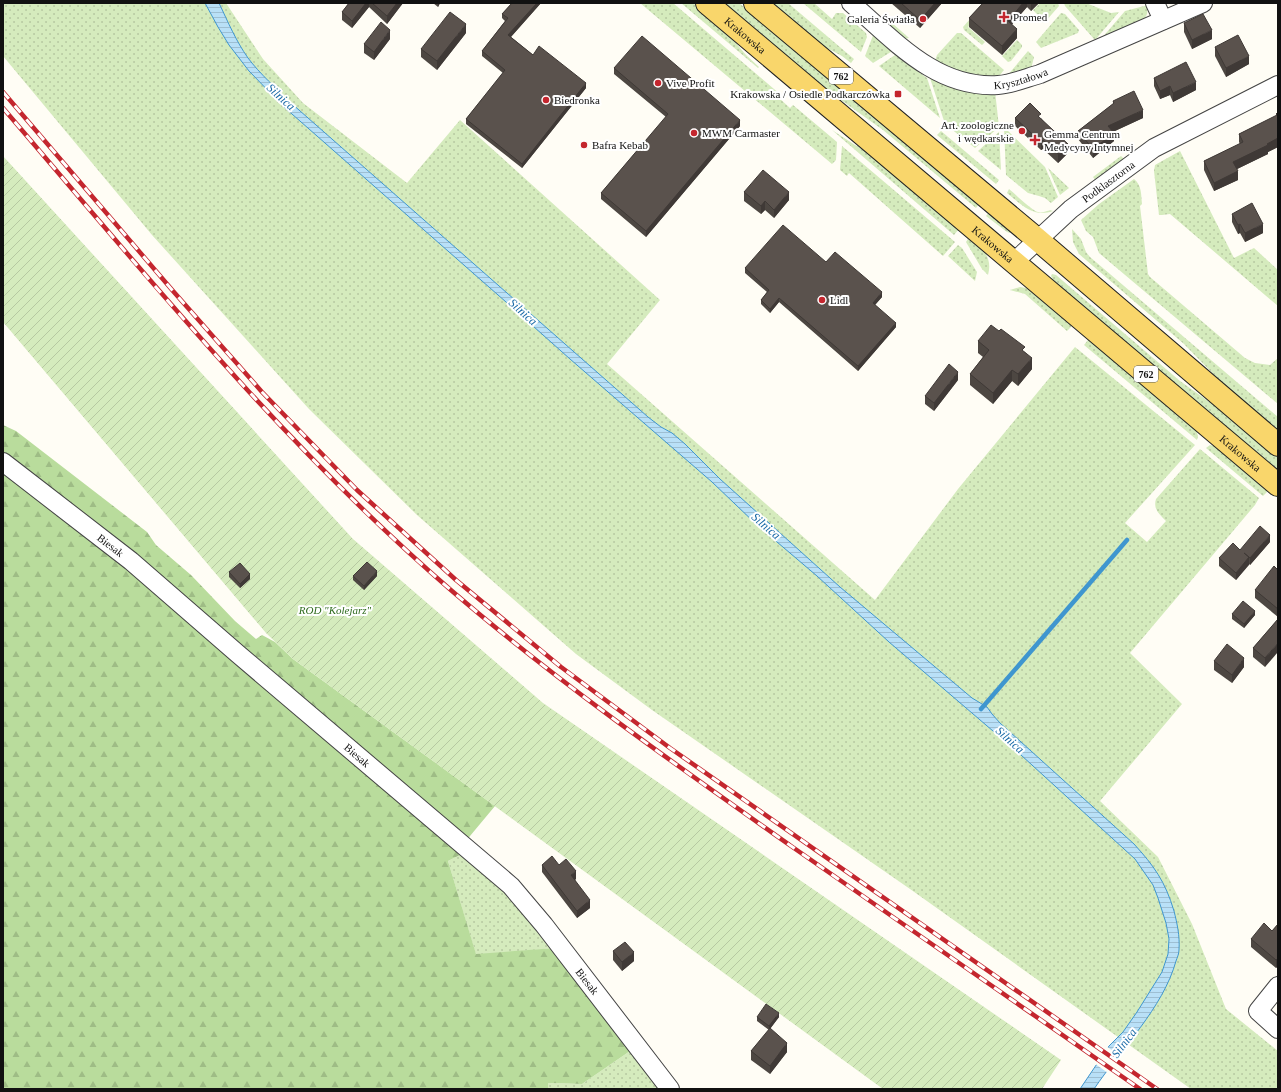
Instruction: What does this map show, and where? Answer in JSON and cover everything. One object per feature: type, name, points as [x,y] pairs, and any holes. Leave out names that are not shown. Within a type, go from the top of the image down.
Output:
[{"type":"main road","name":"Krakowska","points":[[707,3],[1278,485]]},
{"type":"main road","name":"762","points":[[755,3],[1038,240],[1278,445]]},
{"type":"street","name":"Kryształowa","points":[[851,3],[914,58],[930,68],[953,79],[979,85],[999,85],[1040,74],[1203,3]]},
{"type":"street","points":[[1155,3],[1163,20]]},
{"type":"street","name":"Podklasztorna","points":[[1014,262],[1072,209],[1154,148],[1278,85]]},
{"type":"street","name":"Biesak","points":[[3,462],[131,561],[511,886],[544,925],[670,1089]]},
{"type":"street","points":[[1278,986],[1258,1011],[1278,1029]]},
{"type":"green space","points":[[3,3],[226,3],[263,59],[303,103],[407,183],[460,120],[660,300],[607,364],[875,600],[958,489],[1075,347],[1195,445],[1125,523],[1147,542],[1166,521],[1156,509],[1156,499],[1200,449],[1259,498],[1255,505],[1130,653],[1182,704],[1100,801],[1158,857],[1192,924],[1226,1009],[1278,1051],[1278,1089],[1191,1089],[910,889],[652,710],[576,654],[417,515],[309,409],[152,235],[3,56]]},
{"type":"green space","points":[[640,3],[673,3],[781,95],[779,98],[790,108],[793,105],[837,142],[836,160],[832,164]]},
{"type":"green space","points":[[681,3],[693,3],[724,29],[746,55],[759,67],[758,68]]},
{"type":"green space","points":[[722,3],[739,3],[979,204],[976,208],[883,130],[827,90]]},
{"type":"green space","points":[[771,3],[788,3],[854,59],[851,63],[842,56],[821,45]]},
{"type":"green space","points":[[803,3],[814,3],[832,19],[836,13],[843,13],[866,33],[867,37],[861,52]]},
{"type":"green space","points":[[1040,3],[1058,3],[1059,6],[1043,23],[1036,17],[1038,15],[1033,10]]},
{"type":"green space","points":[[1064,3],[1086,3],[1111,13],[1119,12],[1096,39],[1094,39]]},
{"type":"green space","points":[[1148,5],[1147,14],[1144,20],[1101,39],[1125,11]]},
{"type":"green space","points":[[978,10],[983,10],[968,27],[985,42],[982,45],[964,30],[963,27]]},
{"type":"green space","points":[[1061,13],[1065,14],[1079,30],[1078,33],[1041,48],[1036,42]]},
{"type":"green space","points":[[883,15],[909,38],[904,39],[880,18]]},
{"type":"green space","points":[[874,33],[894,50],[873,63],[865,56]]},
{"type":"green space","points":[[957,33],[961,33],[1004,70],[999,76],[996,78],[963,74],[935,61],[937,55]]},
{"type":"green space","points":[[1017,40],[1022,47],[1011,61],[1008,62],[1002,56]]},
{"type":"green space","points":[[1028,51],[1034,57],[1031,69],[1007,76]]},
{"type":"green space","points":[[895,55],[927,78],[940,118],[879,66]]},
{"type":"green space","points":[[930,78],[953,87],[970,90],[995,91],[999,127],[975,148],[945,124]]},
{"type":"green space","points":[[1004,127],[1045,167],[1058,197],[1051,203],[1045,198],[1028,193],[1006,175]]},
{"type":"green space","points":[[832,130],[872,154],[959,229],[954,235]]},
{"type":"green space","points":[[941,131],[999,180],[996,184],[937,135]]},
{"type":"green space","points":[[999,132],[1001,170],[978,151]]},
{"type":"green space","points":[[842,146],[955,242],[943,256],[849,173],[847,176],[840,170]]},
{"type":"green space","points":[[1180,151],[1234,258],[1254,248],[1278,270],[1278,306],[1170,214],[1159,215],[1154,171],[1155,165]]},
{"type":"green space","name":"ROD \"Kolejarz\"","points":[[3,156],[353,539],[543,703],[1061,1060],[1042,1089],[883,1089],[293,659],[266,633],[3,322]]},
{"type":"green space","points":[[1121,156],[1124,159],[1096,181],[1093,177]]},
{"type":"green space","points":[[1048,168],[1069,188],[1060,195]]},
{"type":"green space","points":[[1134,179],[1140,187],[1142,204],[1140,206],[1148,274],[1245,358],[1255,363],[1270,365],[1278,358],[1278,404],[1099,253],[1093,237],[1086,231],[1081,220],[1099,204]]},
{"type":"green space","points":[[1009,189],[1036,211],[1053,211],[1039,213],[1028,209],[1007,193]]},
{"type":"green space","points":[[989,212],[1010,230],[1010,233],[986,216]]},
{"type":"green space","points":[[1072,229],[1081,239],[1086,252],[1090,257],[1278,417],[1278,432],[1227,388],[1184,344],[1079,254],[1073,242]]},
{"type":"green space","points":[[969,237],[982,249],[988,258],[988,275],[982,269],[966,242]]},
{"type":"green space","points":[[958,245],[962,248],[977,272],[975,281],[948,256]]},
{"type":"green space","points":[[1052,274],[1056,275],[1180,381],[1222,411],[1278,458],[1278,473],[1055,283],[1051,276]]},
{"type":"green space","points":[[1020,287],[1032,290],[1071,322],[1071,327],[1067,331],[1025,294],[1010,290]]},
{"type":"green space","points":[[1088,340],[1092,340],[1195,427],[1198,436],[1197,440],[1084,345]]},
{"type":"green space","points":[[3,425],[16,431],[147,532],[156,545],[191,575],[235,621],[256,639],[262,635],[275,642],[293,659],[495,806],[465,842],[472,849],[448,861],[476,954],[555,948],[633,1049],[582,1084],[548,1083],[548,1089],[3,1089]]},
{"type":"green space","points":[[1210,445],[1214,446],[1266,488],[1267,492],[1263,496],[1206,448]]},
{"type":"green space","points":[[466,852],[507,889],[555,948],[476,955],[448,861]]},
{"type":"green space","points":[[633,1049],[663,1089],[548,1089],[548,1083],[582,1084]]},
{"type":"water","name":"Silnica","points":[[205,3],[219,3],[236,38],[248,58],[291,103],[648,417],[672,433],[685,444],[720,479],[840,587],[972,698],[987,707],[1000,723],[1134,844],[1158,874],[1171,900],[1178,930],[1179,953],[1162,995],[1140,1028],[1094,1089],[1080,1089],[1109,1046],[1123,1032],[1137,1012],[1162,972],[1168,954],[1169,939],[1166,923],[1158,898],[1153,885],[1135,859],[1021,755],[889,642],[817,576],[757,525],[712,482],[284,107],[249,71],[229,45]]},
{"type":"pier","points":[[1106,1046],[1120,1056],[1108,1073],[1094,1063]]},
{"type":"building","points":[[349,3],[366,3],[352,21],[342,12]]},
{"type":"building","points":[[372,3],[397,3],[387,16]]},
{"type":"building","points":[[512,3],[537,3],[508,35],[533,55],[539,46],[586,83],[522,164],[466,119],[505,70],[482,51],[508,18],[502,14]]},
{"type":"building","points":[[901,3],[935,3],[920,20]]},
{"type":"building","points":[[983,3],[1023,3],[1008,21],[1017,29],[1002,46],[969,18]]},
{"type":"building","points":[[450,12],[466,24],[437,61],[421,49]]},
{"type":"building","points":[[1203,14],[1212,30],[1192,40],[1184,23]]},
{"type":"building","points":[[381,22],[390,30],[374,52],[364,44]]},
{"type":"building","points":[[1238,35],[1249,56],[1226,68],[1215,47]]},
{"type":"building","points":[[642,36],[740,120],[646,231],[601,193],[668,114],[614,68]]},
{"type":"building","points":[[1186,62],[1196,82],[1173,93],[1170,86],[1160,91],[1154,78]]},
{"type":"building","points":[[1134,91],[1143,110],[1108,126],[1114,133],[1093,149],[1078,131],[1114,103],[1113,101]]},
{"type":"building","points":[[1030,103],[1041,114],[1038,116],[1068,144],[1058,154],[1043,140],[1041,142],[1015,118]]},
{"type":"building","points":[[1278,112],[1278,138],[1267,144],[1268,145],[1233,162],[1238,171],[1214,183],[1204,161],[1243,142],[1239,134],[1277,115],[1276,114]]},
{"type":"building","points":[[763,170],[789,192],[774,210],[765,201],[761,206],[744,192]]},
{"type":"building","points":[[1252,203],[1263,224],[1245,233],[1240,224],[1238,225],[1232,214]]},
{"type":"building","name":"Lidl","points":[[783,225],[826,262],[835,252],[882,292],[873,303],[896,323],[858,366],[779,298],[770,309],[761,300],[769,290],[745,268]]},
{"type":"building","points":[[991,325],[999,331],[1001,329],[1025,347],[1022,350],[1032,358],[1018,374],[1012,370],[993,393],[970,374],[989,350],[978,341]]},
{"type":"building","points":[[949,364],[958,372],[934,403],[925,396]]},
{"type":"building","points":[[1260,526],[1270,535],[1250,558],[1249,557],[1236,573],[1219,558],[1233,543],[1240,550]]},
{"type":"building","points":[[367,562],[377,571],[364,586],[353,576]]},
{"type":"building","points":[[240,563],[250,574],[240,584],[229,572]]},
{"type":"building","points":[[1274,566],[1278,570],[1278,609],[1255,590]]},
{"type":"building","points":[[1243,601],[1255,611],[1244,624],[1232,614]]},
{"type":"building","points":[[1278,619],[1278,643],[1265,658],[1253,648]]},
{"type":"building","points":[[1227,644],[1244,658],[1232,675],[1214,661]]},
{"type":"building","points":[[552,856],[559,865],[566,859],[576,871],[571,875],[590,900],[577,911],[542,865]]},
{"type":"building","points":[[1264,923],[1272,931],[1278,924],[1278,958],[1276,960],[1251,939]]},
{"type":"building","points":[[625,942],[634,952],[622,962],[613,951]]},
{"type":"building","points":[[766,1004],[779,1013],[769,1026],[757,1017]]},
{"type":"building","points":[[770,1028],[787,1043],[770,1066],[751,1051]]},
{"type":"waterway","points":[[981,709],[1127,540]]},
{"type":"railway","points":[[3,92],[173,291],[262,392],[357,490],[456,580],[561,667],[670,748],[1157,1089]]},
{"type":"railway","points":[[3,108],[218,358],[274,419],[391,536],[452,591],[534,658],[661,754],[1140,1089]]},
{"type":"place","name":"Promed","points":[[1004,17]]},
{"type":"place","name":"Galeria Światła","points":[[923,19]]},
{"type":"place","name":"Vive Profit","points":[[658,83]]},
{"type":"place","name":"Krakowska / Osiedle Podkarczówka","points":[[898,94]]},
{"type":"place","name":"Biedronka","points":[[546,100]]},
{"type":"place","name":"Art. zoologiczne i wędkarskie","points":[[1022,131]]},
{"type":"place","name":"MWM Carmaster","points":[[694,133]]},
{"type":"place","name":"Gemma Centrum Medycyny Intymnej","points":[[1035,140]]},
{"type":"place","name":"Bafra Kebab","points":[[584,145]]},
{"type":"place","name":"Lidl","points":[[822,300]]}]
